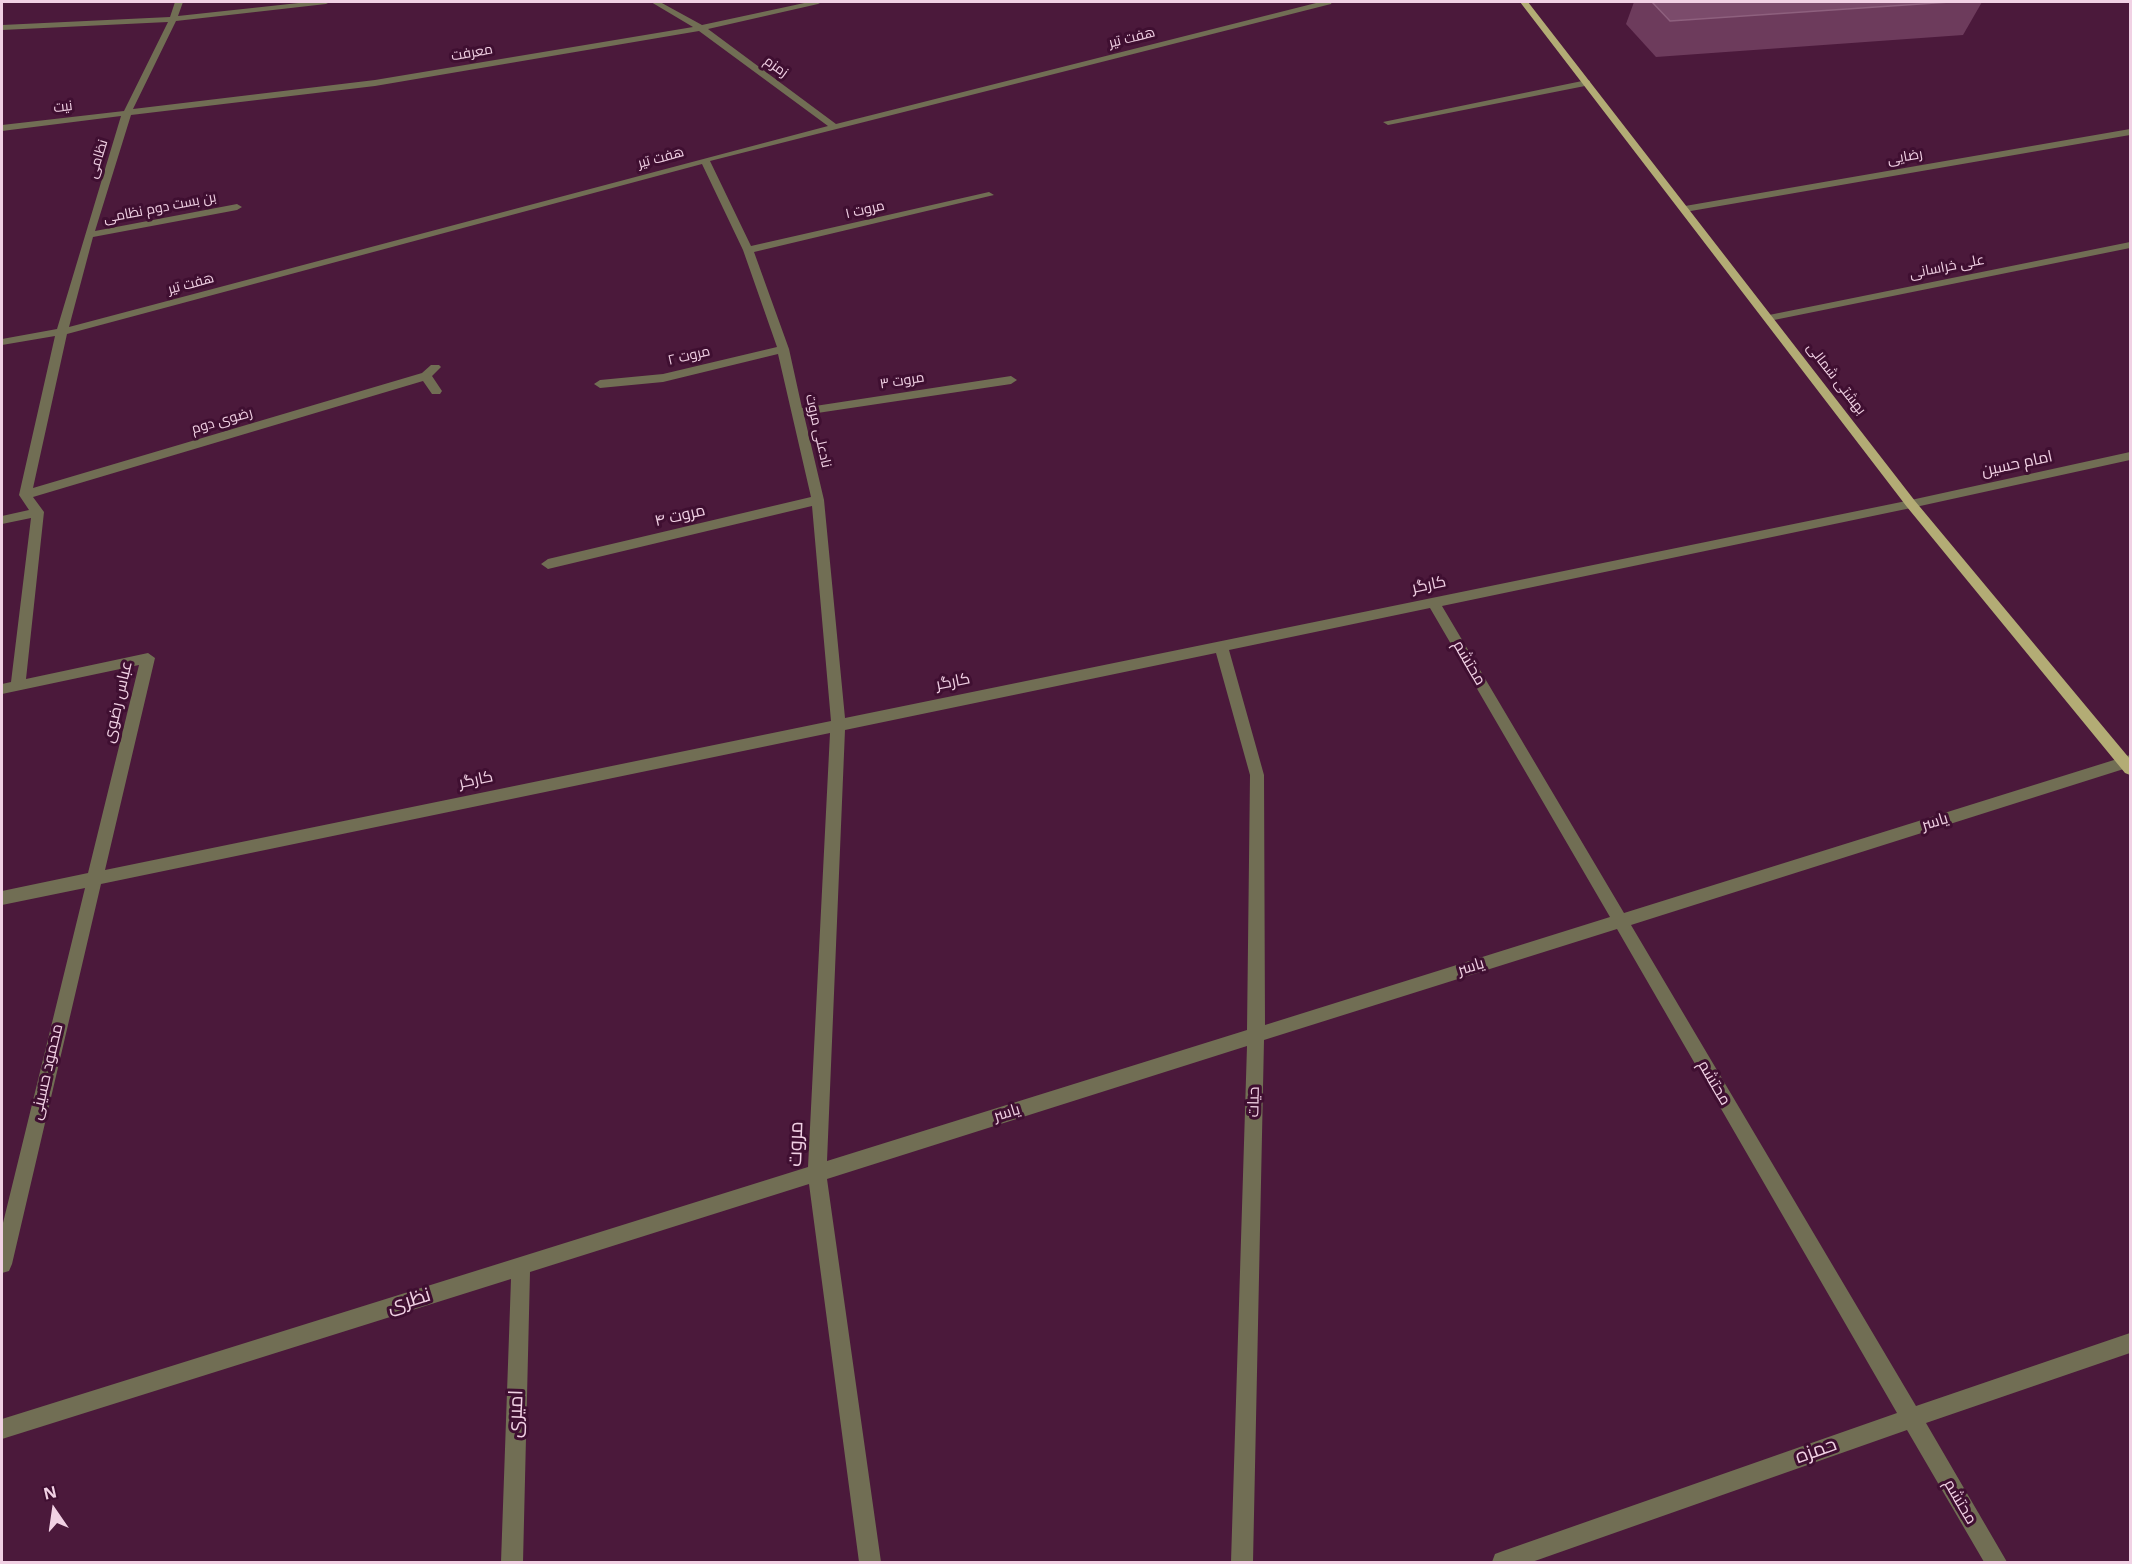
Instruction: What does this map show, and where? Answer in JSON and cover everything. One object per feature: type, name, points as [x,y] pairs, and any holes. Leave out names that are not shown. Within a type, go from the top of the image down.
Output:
[{"type":"main road","name":"بهشتی شمالی","points":[[1524,2],[1911,504],[2129,764]]},
{"type":"street","name":"نظامی","points":[[62,332],[127,113],[179,2]]},
{"type":"street","points":[[2,27],[173,19],[326,2]]},
{"type":"street","name":"زمزم","points":[[655,2],[701,28],[836,128]]},
{"type":"street","name":"معرفت","points":[[127,113],[375,84],[701,28],[818,2]]},
{"type":"street","name":"هفت تیر","points":[[2,342],[62,332],[705,160],[1328,2]]},
{"type":"street","points":[[1388,122],[1587,83]]},
{"type":"street","name":"نیت","points":[[2,128],[127,113]]},
{"type":"street","name":"رضایی","points":[[1685,209],[2130,132]]},
{"type":"street","name":"نادعلی مروت","points":[[705,160],[748,250],[783,350],[798,412],[818,500],[838,724]]},
{"type":"street","name":"مروت ۱","points":[[748,250],[989,195]]},
{"type":"street","name":"بن بست دوم نظامی","points":[[89,235],[237,207]]},
{"type":"street","name":"علی خراسانی","points":[[1768,318],[2130,245]]},
{"type":"street","points":[[18,684],[38,512],[25,495],[62,332]]},
{"type":"street","name":"مروت ۲","points":[[600,384],[663,378],[783,350]]},
{"type":"street","points":[[435,367],[426,376],[436,391]]},
{"type":"street","name":"رضوی دوم","points":[[25,495],[426,376]]},
{"type":"street","name":"مروت ۳","points":[[798,412],[1011,380]]},
{"type":"street","name":"امام حسین","points":[[1911,504],[2130,456]]},
{"type":"street","name":"مروت ۴","points":[[548,564],[818,500]]},
{"type":"street","name":"کارگر","points":[[2,898],[407,812],[1911,504]]},
{"type":"street","points":[[2,520],[38,512]]},
{"type":"street","name":"محتشم","points":[[1434,603],[1996,1563]]},
{"type":"street","name":"حیات","points":[[1221,646],[1257,775],[1256,1035],[1242,1563]]},
{"type":"street","name":"عباس رضوی","points":[[2,689],[148,658],[93,880]]},
{"type":"street","name":"مروت","points":[[838,724],[817,1173],[870,1563]]},
{"type":"street","name":"یاسر","points":[[817,1173],[1619,921],[2129,764]]},
{"type":"street","name":"محمود حسینی","points":[[2,1264],[93,880]]},
{"type":"street","name":"نظری","points":[[2,1429],[817,1173]]},
{"type":"street","name":"امیری","points":[[512,1563],[521,1266]]},
{"type":"street","name":"حمزه","points":[[1503,1563],[2130,1343]]},
{"type":"building","points":[[1652,2],[1950,2],[1670,21]]}]
